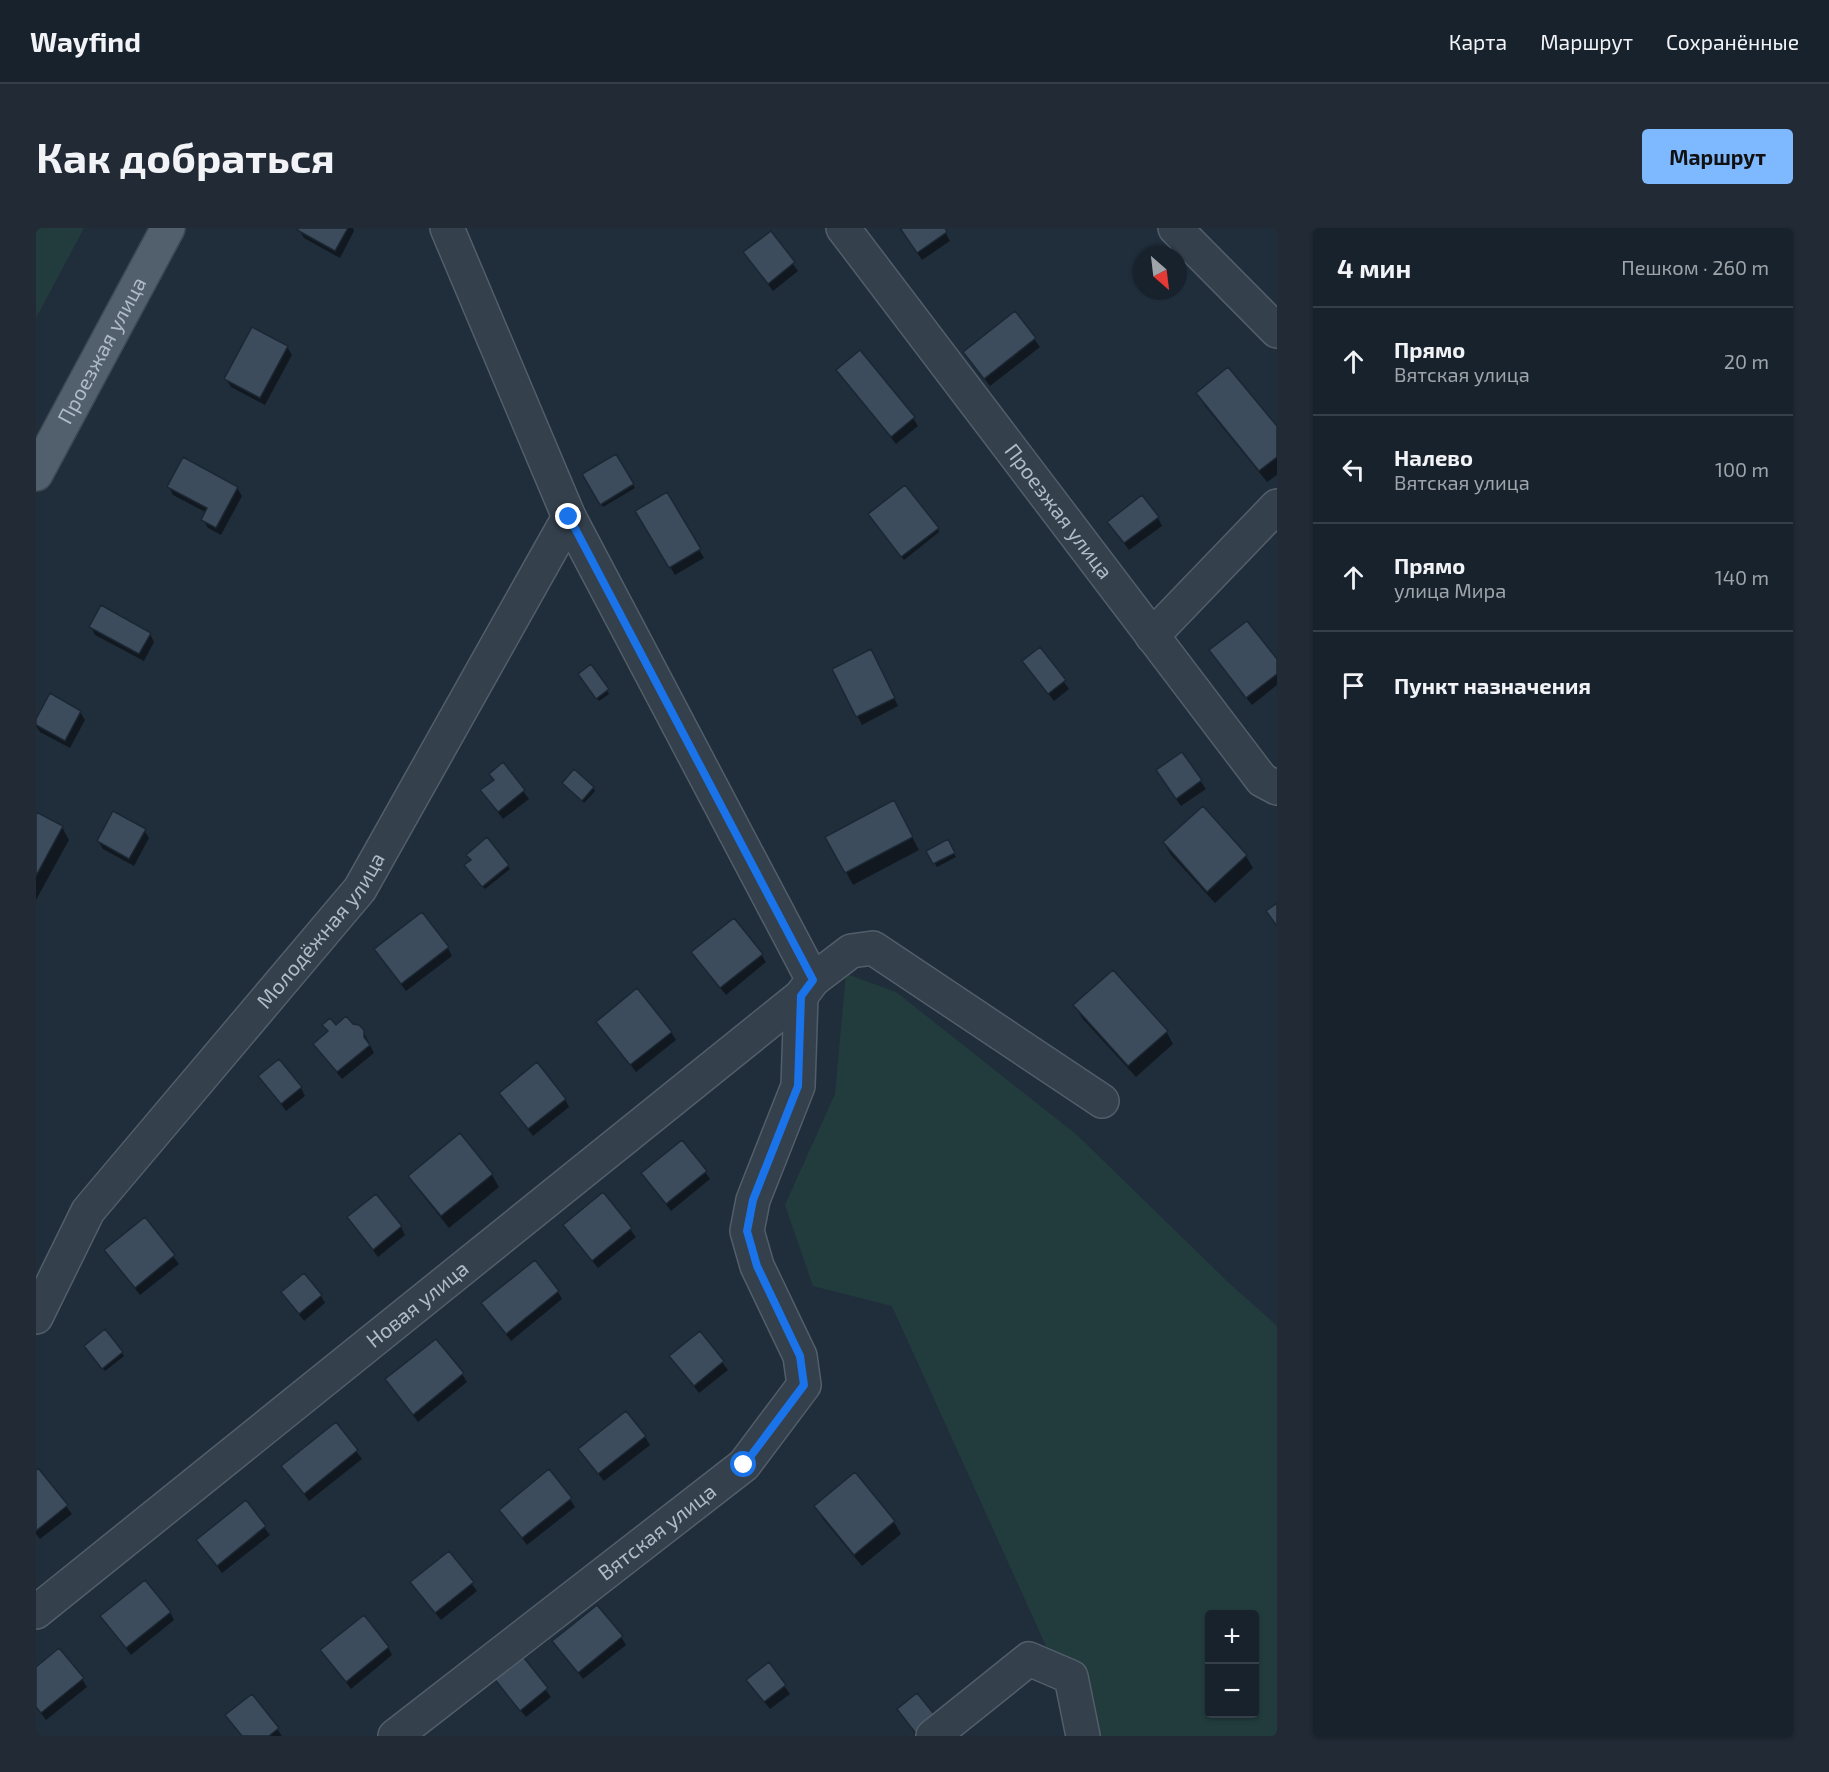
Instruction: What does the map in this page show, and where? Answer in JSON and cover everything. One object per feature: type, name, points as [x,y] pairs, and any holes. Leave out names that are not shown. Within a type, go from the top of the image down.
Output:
[{"type":"main road","name":"Проезжая улица","points":[[36,474],[168,228]]},
{"type":"street","points":[[447,228],[569,517],[807,988]]},
{"type":"street","name":"Проезжая улица","points":[[843,228],[1262,780],[1277,788]]},
{"type":"street","points":[[1175,228],[1277,332]]},
{"type":"street","points":[[1152,636],[1277,506]]},
{"type":"street","name":"Молодёжная улица","points":[[36,1317],[88,1211],[360,889],[569,517]]},
{"type":"street","name":"Новая улица","points":[[36,1612],[851,951],[873,948],[1102,1101]]},
{"type":"street","name":"Вятская улица","points":[[395,1736],[744,1465],[804,1385],[800,1356],[757,1266],[747,1231],[753,1200],[798,1086],[807,988]]},
{"type":"street","points":[[933,1736],[1029,1659],[1071,1677],[1083,1736]]},
{"type":"green space","points":[[36,228],[84,228],[36,318]]},
{"type":"green space","points":[[846,974],[896,992],[1077,1135],[1229,1283],[1277,1326],[1277,1736],[1082,1736],[1070,1699],[892,1306],[813,1286],[785,1205],[835,1094]]},
{"type":"building","points":[[299,228],[348,228],[335,251],[297,230]]},
{"type":"building","points":[[900,228],[945,228],[947,232],[917,253]]},
{"type":"building","points":[[771,231],[795,262],[768,284],[743,252]]},
{"type":"building","points":[[1015,311],[1036,338],[984,379],[963,352]]},
{"type":"building","points":[[252,327],[288,346],[260,398],[224,379]]},
{"type":"building","points":[[860,350],[915,417],[891,437],[836,370]]},
{"type":"building","points":[[1228,367],[1277,426],[1277,457],[1259,471],[1196,393]]},
{"type":"building","points":[[616,454],[634,484],[600,505],[582,474]]},
{"type":"building","points":[[183,457],[238,487],[216,528],[201,520],[207,508],[167,487]]},
{"type":"building","points":[[905,485],[939,528],[901,557],[868,514]]},
{"type":"building","points":[[667,492],[701,549],[669,568],[635,511]]},
{"type":"building","points":[[1142,495],[1159,517],[1124,543],[1107,522]]},
{"type":"building","points":[[101,605],[151,633],[139,654],[89,627]]},
{"type":"building","points":[[1247,621],[1277,659],[1277,674],[1246,698],[1209,650]]},
{"type":"building","points":[[1040,647],[1066,680],[1048,694],[1022,661]]},
{"type":"building","points":[[871,649],[895,698],[856,717],[832,669]]},
{"type":"building","points":[[591,664],[609,689],[596,699],[578,674]]},
{"type":"building","points":[[50,693],[81,711],[65,741],[36,725],[36,719]]},
{"type":"building","points":[[1182,752],[1202,780],[1176,799],[1156,770]]},
{"type":"building","points":[[503,762],[525,790],[498,812],[480,790],[494,780],[489,774]]},
{"type":"building","points":[[574,769],[594,787],[582,801],[562,783]]},
{"type":"building","points":[[894,800],[913,837],[845,873],[825,837]]},
{"type":"building","points":[[1203,806],[1247,855],[1207,892],[1163,842]]},
{"type":"building","points":[[113,811],[146,829],[129,859],[97,841]]},
{"type":"building","points":[[36,812],[63,826],[36,876]]},
{"type":"building","points":[[487,837],[509,865],[482,887],[464,865],[471,860],[466,855]]},
{"type":"building","points":[[948,839],[955,853],[933,864],[926,851]]},
{"type":"building","points":[[1277,903],[1277,926],[1266,911]]},
{"type":"building","points":[[422,912],[449,947],[401,984],[374,949]]},
{"type":"building","points":[[734,918],[763,954],[720,988],[691,952]]},
{"type":"building","points":[[1113,970],[1168,1031],[1128,1066],[1073,1005]]},
{"type":"building","points":[[637,988],[672,1032],[630,1065],[596,1022]]},
{"type":"building","points":[[346,1016],[353,1024],[359,1025],[364,1030],[364,1037],[370,1045],[337,1072],[313,1044],[328,1031],[322,1025],[330,1018],[336,1025]]},
{"type":"building","points":[[279,1059],[302,1087],[281,1104],[258,1076]]},
{"type":"building","points":[[537,1062],[566,1099],[528,1129],[499,1093]]},
{"type":"building","points":[[460,1133],[493,1174],[441,1216],[408,1176]]},
{"type":"building","points":[[682,1140],[707,1171],[666,1204],[641,1173]]},
{"type":"building","points":[[603,1192],[632,1228],[592,1261],[563,1225]]},
{"type":"building","points":[[376,1194],[402,1226],[373,1250],[347,1217]]},
{"type":"building","points":[[145,1217],[175,1255],[135,1288],[104,1250]]},
{"type":"building","points":[[535,1260],[559,1291],[506,1334],[481,1303]]},
{"type":"building","points":[[304,1273],[322,1295],[299,1314],[281,1292]]},
{"type":"building","points":[[105,1329],[123,1352],[102,1369],[84,1346]]},
{"type":"building","points":[[700,1331],[724,1361],[694,1386],[669,1356]]},
{"type":"building","points":[[436,1339],[464,1373],[413,1415],[385,1379]]},
{"type":"building","points":[[626,1411],[646,1436],[598,1474],[578,1449]]},
{"type":"building","points":[[336,1422],[358,1450],[304,1494],[281,1466]]},
{"type":"building","points":[[38,1468],[68,1505],[36,1531],[36,1470]]},
{"type":"building","points":[[549,1469],[572,1498],[522,1538],[499,1510]]},
{"type":"building","points":[[855,1472],[895,1521],[854,1555],[814,1506]]},
{"type":"building","points":[[246,1500],[266,1526],[217,1566],[196,1540]]},
{"type":"building","points":[[449,1551],[474,1582],[435,1613],[410,1582]]},
{"type":"building","points":[[145,1580],[171,1612],[126,1648],[100,1616]]},
{"type":"building","points":[[597,1605],[623,1636],[578,1673],[552,1641]]},
{"type":"building","points":[[364,1615],[389,1647],[346,1682],[320,1650]]},
{"type":"building","points":[[59,1648],[84,1678],[41,1713],[36,1707],[36,1667]]},
{"type":"building","points":[[521,1654],[548,1688],[520,1711],[493,1677]]},
{"type":"building","points":[[769,1662],[786,1685],[764,1702],[746,1680]]},
{"type":"building","points":[[917,1693],[938,1719],[917,1735],[897,1709]]},
{"type":"building","points":[[252,1694],[279,1728],[269,1736],[242,1736],[225,1715]]},
{"type":"route","points":[[569,517],[813,980],[801,996],[798,1086],[753,1200],[747,1231],[757,1266],[800,1356],[804,1385],[744,1465]]}]
